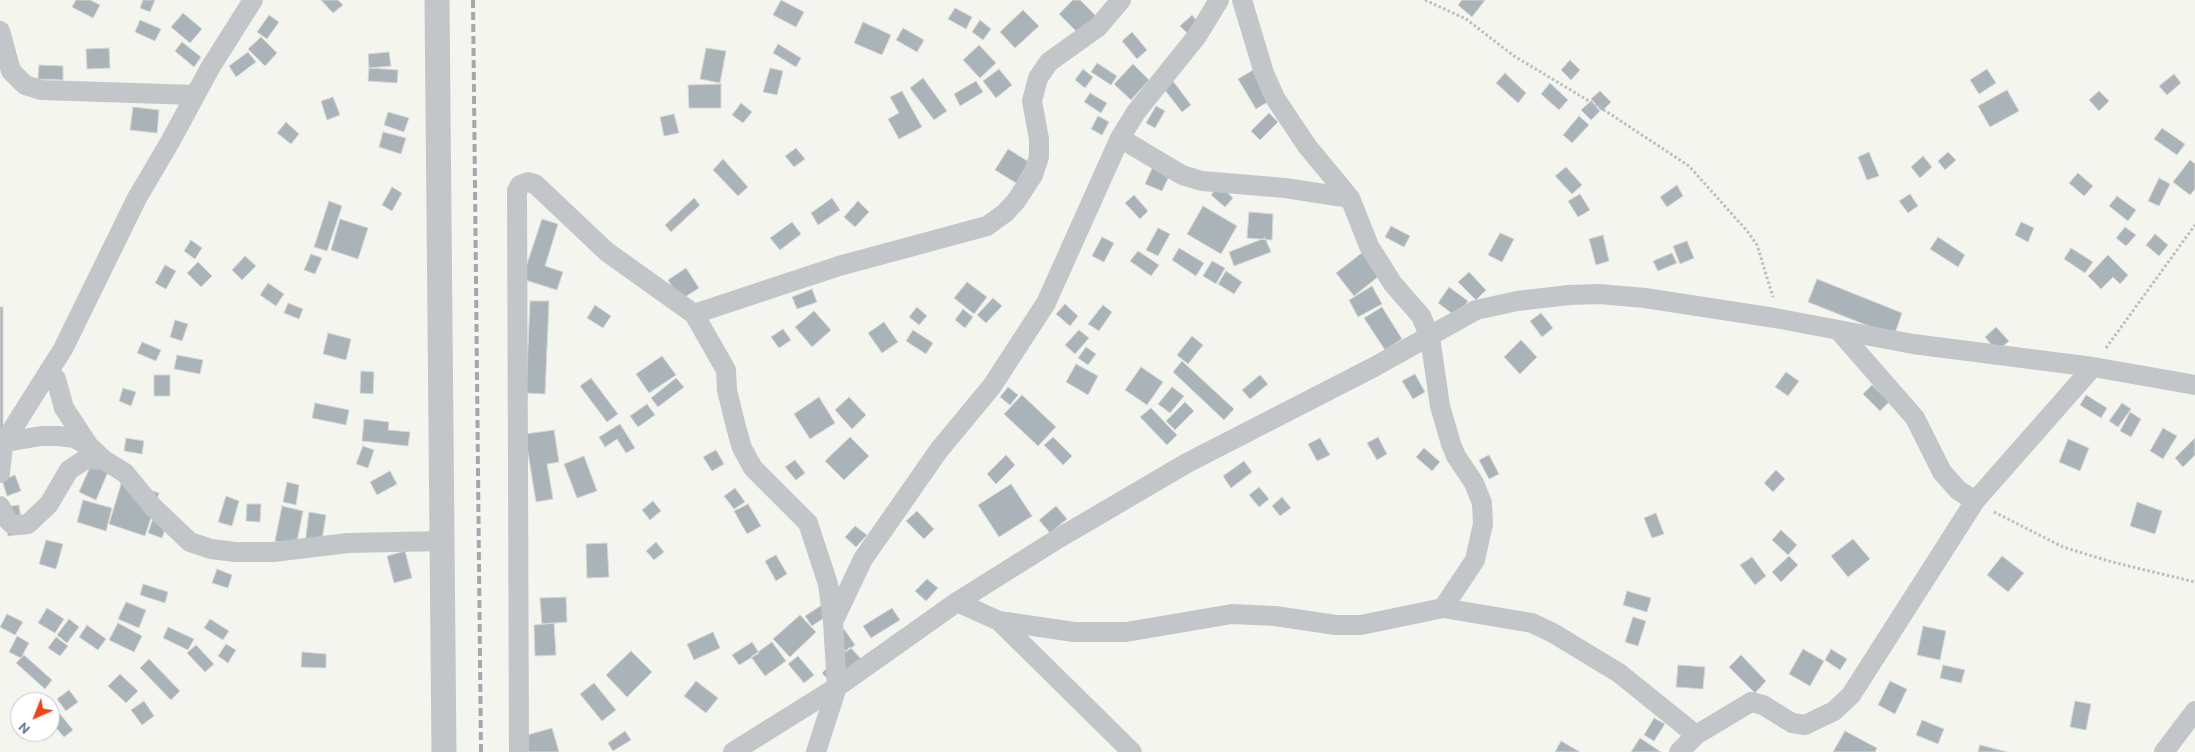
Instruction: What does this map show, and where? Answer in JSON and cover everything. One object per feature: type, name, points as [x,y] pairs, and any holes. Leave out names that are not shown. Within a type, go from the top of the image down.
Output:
[{"type":"street","points":[[0,473],[3,446],[63,349],[137,198],[195,95],[254,0]]},
{"type":"street","points":[[437,0],[444,752]]},
{"type":"street","points":[[694,314],[839,266],[987,226],[1006,213],[1033,175],[1039,157],[1039,139],[1032,101],[1038,78],[1049,62],[1098,27],[1121,0]]},
{"type":"street","points":[[833,622],[862,559],[939,450],[992,386],[1046,303],[1120,138],[1136,112],[1197,36],[1219,0]]},
{"type":"street","points":[[1242,0],[1264,73],[1274,98],[1307,146],[1350,198],[1369,246],[1393,284],[1421,316],[1430,337],[1440,406],[1451,444],[1456,456],[1474,483],[1482,503],[1482,524],[1475,560],[1443,608]]},
{"type":"street","points":[[0,31],[11,70],[25,85],[41,90],[195,95]]},
{"type":"street","points":[[1120,138],[1174,171],[1202,181],[1285,188],[1350,198]]},
{"type":"street","points":[[519,752],[517,191],[520,185],[528,182],[535,184],[607,252],[694,314],[726,370],[727,390],[742,448],[753,468],[808,523],[828,584],[833,622],[837,687],[816,752]]},
{"type":"street","points":[[733,752],[837,687],[957,602],[1188,464],[1430,337],[1476,310],[1517,300],[1569,294],[1599,294],[1645,298],[1775,318],[1923,345],[2093,367],[2195,385]]},
{"type":"street","points":[[1839,331],[1914,418],[1942,472],[1958,490],[1975,501]]},
{"type":"street","points":[[1679,752],[1696,735],[1751,702],[1762,705],[1792,723],[1805,724],[1834,711],[1851,695],[1975,501],[2093,367]]},
{"type":"street","points":[[49,371],[56,379],[64,408],[89,446],[104,460],[125,473],[153,507],[190,542],[212,549],[235,552],[273,552],[356,542],[443,542]]},
{"type":"street","points":[[3,446],[41,436],[58,436],[74,438],[89,446]]},
{"type":"street","points":[[0,506],[6,518],[12,524],[20,526],[28,524],[49,504],[70,470],[86,459],[104,460]]},
{"type":"street","points":[[957,602],[999,621],[1074,632],[1126,632],[1232,614],[1336,625],[1361,625],[1443,608],[1532,623],[1553,633],[1619,673],[1696,735]]},
{"type":"street","points":[[999,621],[1132,752]]},
{"type":"street","points":[[2164,752],[2195,711]]},
{"type":"path","points":[[1425,0],[1466,20],[1514,56],[1604,110],[1689,166],[1748,232],[1757,245],[1772,290],[1775,318]]},
{"type":"path","points":[[2093,367],[2195,225]]},
{"type":"path","points":[[1997,514],[2064,547],[2112,562],[2195,582]]},
{"type":"building","points":[[76,0],[90,0],[100,5],[93,18],[72,7]]},
{"type":"building","points":[[143,0],[155,0],[150,12],[140,8]]},
{"type":"building","points":[[321,0],[338,0],[343,5],[333,13]]},
{"type":"building","points":[[781,0],[804,12],[796,27],[773,15]]},
{"type":"building","points":[[1073,0],[1080,0],[1099,19],[1081,36],[1059,14]]},
{"type":"building","points":[[1462,0],[1485,0],[1472,17],[1458,5]]},
{"type":"building","points":[[955,8],[972,17],[966,29],[948,19]]},
{"type":"building","points":[[1023,10],[1039,26],[1015,48],[1000,32]]},
{"type":"building","points":[[183,13],[202,29],[190,43],[171,27]]},
{"type":"building","points":[[269,15],[279,22],[267,39],[257,32]]},
{"type":"building","points":[[1192,15],[1201,26],[1190,36],[1180,26]]},
{"type":"building","points":[[140,20],[161,29],[155,41],[135,32]]},
{"type":"building","points":[[980,20],[991,29],[983,40],[972,32]]},
{"type":"building","points":[[863,22],[891,35],[882,55],[854,43]]},
{"type":"building","points":[[903,28],[924,40],[917,52],[896,40]]},
{"type":"building","points":[[1132,32],[1147,50],[1137,59],[1122,41]]},
{"type":"building","points":[[261,37],[277,53],[265,66],[248,49]]},
{"type":"building","points":[[182,42],[201,57],[194,67],[175,51]]},
{"type":"building","points":[[778,44],[801,58],[796,67],[773,53]]},
{"type":"building","points":[[979,45],[996,63],[980,78],[963,60]]},
{"type":"building","points":[[109,48],[110,68],[87,69],[86,49]]},
{"type":"building","points":[[706,48],[726,51],[720,83],[700,79]]},
{"type":"building","points":[[248,52],[256,62],[236,77],[229,66]]},
{"type":"building","points":[[389,52],[391,66],[369,68],[368,54]]},
{"type":"building","points":[[1570,60],[1580,70],[1571,80],[1561,70]]},
{"type":"building","points":[[1097,63],[1117,76],[1111,85],[1091,72]]},
{"type":"building","points":[[1133,64],[1149,80],[1131,100],[1114,84]]},
{"type":"building","points":[[39,65],[63,66],[63,80],[38,79]]},
{"type":"building","points":[[369,68],[398,70],[397,83],[368,81]]},
{"type":"building","points":[[770,68],[783,71],[777,95],[763,92]]},
{"type":"building","points":[[999,69],[1012,85],[996,98],[983,81]]},
{"type":"building","points":[[1083,69],[1093,77],[1085,88],[1075,80]]},
{"type":"building","points":[[1987,69],[1996,83],[1979,94],[1970,80]]},
{"type":"building","points":[[1253,70],[1271,100],[1256,109],[1238,79]]},
{"type":"building","points":[[1505,73],[1526,93],[1518,103],[1496,83]]},
{"type":"building","points":[[2174,74],[2181,83],[2167,95],[2159,86]]},
{"type":"building","points":[[923,78],[947,111],[934,120],[910,88]]},
{"type":"building","points":[[976,81],[983,92],[960,106],[954,94]]},
{"type":"building","points":[[1173,81],[1191,105],[1182,112],[1164,89]]},
{"type":"building","points":[[1550,83],[1568,100],[1559,110],[1541,94]]},
{"type":"building","points":[[721,84],[721,108],[689,108],[688,85]]},
{"type":"building","points":[[2007,90],[2019,111],[1990,127],[1978,106]]},
{"type":"building","points":[[902,91],[922,127],[899,139],[888,119],[899,113],[890,97]]},
{"type":"building","points":[[1600,91],[1611,102],[1602,111],[1591,99]]},
{"type":"building","points":[[2099,91],[2109,101],[2099,111],[2089,100]]},
{"type":"building","points":[[1090,93],[1107,103],[1101,113],[1084,102]]},
{"type":"building","points":[[333,97],[340,115],[327,120],[321,101]]},
{"type":"building","points":[[1591,101],[1600,111],[1591,120],[1581,110]]},
{"type":"building","points":[[741,103],[752,112],[743,123],[732,115]]},
{"type":"building","points":[[1156,106],[1165,111],[1155,128],[1146,123]]},
{"type":"building","points":[[133,107],[159,110],[157,133],[130,130]]},
{"type":"building","points":[[388,112],[409,118],[404,132],[384,125]]},
{"type":"building","points":[[1269,113],[1278,122],[1260,140],[1251,131]]},
{"type":"building","points":[[674,114],[679,133],[664,136],[660,117]]},
{"type":"building","points":[[1098,116],[1109,122],[1102,135],[1091,129]]},
{"type":"building","points":[[1579,116],[1589,125],[1572,143],[1563,135]]},
{"type":"building","points":[[286,122],[299,134],[291,144],[277,133]]},
{"type":"building","points":[[2162,128],[2185,144],[2177,155],[2154,139]]},
{"type":"building","points":[[383,132],[406,138],[401,154],[379,147]]},
{"type":"building","points":[[796,148],[805,159],[794,167],[785,156]]},
{"type":"building","points":[[1008,149],[1029,162],[1016,183],[995,170]]},
{"type":"building","points":[[1869,152],[1879,176],[1867,180],[1858,157]]},
{"type":"building","points":[[1948,152],[1956,160],[1945,170],[1938,161]]},
{"type":"building","points":[[1923,156],[1932,167],[1920,178],[1911,167]]},
{"type":"building","points":[[723,159],[748,187],[738,196],[713,170]]},
{"type":"building","points":[[2190,160],[2195,164],[2195,189],[2190,195],[2173,182]]},
{"type":"building","points":[[1154,164],[1171,172],[1162,191],[1145,184]]},
{"type":"building","points":[[1566,167],[1582,185],[1572,194],[1555,176]]},
{"type":"building","points":[[2078,173],[2093,186],[2084,196],[2069,183]]},
{"type":"building","points":[[2159,178],[2170,184],[2159,206],[2148,201]]},
{"type":"building","points":[[1219,185],[1233,198],[1225,207],[1211,195]]},
{"type":"building","points":[[1677,185],[1683,196],[1667,207],[1660,197]]},
{"type":"building","points":[[392,187],[402,193],[392,211],[382,205]]},
{"type":"building","points":[[1580,194],[1590,210],[1578,217],[1568,201]]},
{"type":"building","points":[[1910,194],[1918,206],[1908,213],[1899,201]]},
{"type":"building","points":[[1134,195],[1148,211],[1140,219],[1125,203]]},
{"type":"building","points":[[2117,196],[2136,210],[2128,221],[2109,206]]},
{"type":"building","points":[[694,198],[700,205],[671,232],[665,225]]},
{"type":"building","points":[[832,198],[840,210],[818,225],[811,213]]},
{"type":"building","points":[[329,201],[342,206],[327,251],[314,247]]},
{"type":"building","points":[[858,201],[869,212],[855,227],[844,217]]},
{"type":"building","points":[[1203,206],[1237,226],[1221,254],[1187,234]]},
{"type":"building","points":[[1249,212],[1273,214],[1272,240],[1247,238]]},
{"type":"building","points":[[340,219],[368,228],[358,259],[331,250]]},
{"type":"building","points":[[542,219],[558,224],[545,266],[563,272],[557,290],[522,279]]},
{"type":"building","points":[[792,222],[801,234],[780,250],[770,238]]},
{"type":"building","points":[[2021,222],[2034,228],[2028,242],[2015,235]]},
{"type":"building","points":[[1391,226],[1410,236],[1404,247],[1385,237]]},
{"type":"building","points":[[2125,227],[2136,235],[2126,246],[2116,238]]},
{"type":"building","points":[[1158,228],[1170,234],[1158,256],[1146,250]]},
{"type":"building","points":[[1500,233],[1514,239],[1502,262],[1488,255]]},
{"type":"building","points":[[2155,234],[2168,245],[2159,256],[2146,245]]},
{"type":"building","points":[[1603,235],[1609,261],[1596,265],[1589,239]]},
{"type":"building","points":[[1102,237],[1114,243],[1104,262],[1092,256]]},
{"type":"building","points":[[1938,237],[1965,255],[1958,267],[1930,249]]},
{"type":"building","points":[[1265,238],[1271,252],[1234,266],[1229,252]]},
{"type":"building","points":[[191,240],[202,248],[195,259],[184,251]]},
{"type":"building","points":[[1687,241],[1694,258],[1680,264],[1673,246]]},
{"type":"building","points":[[1179,248],[1204,263],[1196,276],[1172,260]]},
{"type":"building","points":[[2071,248],[2093,262],[2085,273],[2064,259]]},
{"type":"building","points":[[1367,249],[1384,272],[1354,296],[1336,273]]},
{"type":"building","points":[[1138,251],[1159,265],[1151,276],[1130,261]]},
{"type":"building","points":[[1672,253],[1677,263],[1658,271],[1653,261]]},
{"type":"building","points":[[311,254],[322,258],[315,274],[304,270]]},
{"type":"building","points":[[2108,255],[2128,275],[2120,284],[2113,277],[2101,289],[2088,276]]},
{"type":"building","points":[[245,256],[256,266],[242,280],[232,270]]},
{"type":"building","points":[[1212,261],[1225,268],[1216,284],[1203,276]]},
{"type":"building","points":[[198,262],[212,276],[201,287],[187,273]]},
{"type":"building","points":[[165,265],[176,271],[166,289],[155,283]]},
{"type":"building","points":[[686,268],[699,288],[680,300],[668,280]]},
{"type":"building","points":[[1226,271],[1242,282],[1234,294],[1218,284]]},
{"type":"building","points":[[1469,272],[1486,290],[1476,300],[1458,282]]},
{"type":"building","points":[[1817,279],[1902,313],[1894,336],[1808,302]]},
{"type":"building","points":[[967,282],[987,297],[974,314],[954,298]]},
{"type":"building","points":[[268,283],[284,294],[276,306],[260,295]]},
{"type":"building","points":[[1372,286],[1382,304],[1358,317],[1349,300]]},
{"type":"building","points":[[1449,287],[1468,301],[1457,317],[1438,303]]},
{"type":"building","points":[[812,289],[817,302],[797,309],[792,297]]},
{"type":"building","points":[[993,298],[1002,306],[986,323],[977,315]]},
{"type":"building","points":[[530,301],[549,301],[545,394],[526,393]]},
{"type":"building","points":[[288,303],[303,309],[299,319],[284,313]]},
{"type":"building","points":[[1065,304],[1078,316],[1070,326],[1056,314]]},
{"type":"building","points":[[595,305],[611,316],[603,328],[587,318]]},
{"type":"building","points":[[1103,305],[1112,312],[1099,331],[1088,324]]},
{"type":"building","points":[[0,307],[3,307],[3,432],[0,432]]},
{"type":"building","points":[[917,307],[927,316],[919,325],[909,317]]},
{"type":"building","points":[[1382,307],[1402,339],[1385,350],[1364,318]]},
{"type":"building","points":[[963,309],[973,317],[965,328],[955,320]]},
{"type":"building","points":[[814,311],[831,330],[812,347],[795,327]]},
{"type":"building","points":[[1541,313],[1553,328],[1542,337],[1530,321]]},
{"type":"building","points":[[175,320],[188,324],[182,341],[170,337]]},
{"type":"building","points":[[884,322],[898,342],[882,353],[868,333]]},
{"type":"building","points":[[1996,327],[2009,341],[1997,351],[1985,337]]},
{"type":"building","points":[[783,329],[791,340],[779,348],[771,337]]},
{"type":"building","points":[[913,330],[933,343],[926,354],[906,341]]},
{"type":"building","points":[[1079,330],[1089,338],[1075,354],[1065,345]]},
{"type":"building","points":[[328,333],[351,339],[346,360],[323,354]]},
{"type":"building","points":[[1192,336],[1203,345],[1188,364],[1177,355]]},
{"type":"building","points":[[1521,340],[1537,357],[1520,374],[1504,357]]},
{"type":"building","points":[[142,342],[161,350],[156,361],[137,353]]},
{"type":"building","points":[[1086,347],[1096,354],[1088,365],[1078,358]]},
{"type":"building","points":[[177,355],[203,360],[200,374],[174,369]]},
{"type":"building","points":[[662,356],[676,375],[649,393],[636,374]]},
{"type":"building","points":[[1182,361],[1234,409],[1224,420],[1173,372]]},
{"type":"building","points":[[1076,364],[1098,376],[1088,395],[1066,382]]},
{"type":"building","points":[[1141,367],[1163,382],[1147,405],[1125,390]]},
{"type":"building","points":[[361,371],[374,372],[373,394],[360,393]]},
{"type":"building","points":[[1786,372],[1799,381],[1788,396],[1775,387]]},
{"type":"building","points":[[1415,374],[1425,392],[1413,399],[1402,381]]},
{"type":"building","points":[[154,375],[170,375],[170,396],[154,396]]},
{"type":"building","points":[[1260,375],[1268,384],[1250,399],[1242,390]]},
{"type":"building","points":[[591,378],[618,414],[607,422],[580,386]]},
{"type":"building","points":[[676,378],[684,387],[658,407],[651,398]]},
{"type":"building","points":[[1872,385],[1889,402],[1880,411],[1863,394]]},
{"type":"building","points":[[1008,387],[1018,395],[1010,405],[1000,397]]},
{"type":"building","points":[[1172,387],[1184,396],[1170,413],[1158,404]]},
{"type":"building","points":[[123,388],[136,392],[131,406],[119,401]]},
{"type":"building","points":[[1022,395],[1056,427],[1038,446],[1004,414]]},
{"type":"building","points":[[2086,395],[2107,408],[2101,418],[2080,405]]},
{"type":"building","points":[[819,397],[835,423],[810,439],[794,414]]},
{"type":"building","points":[[849,397],[866,415],[852,429],[835,410]]},
{"type":"building","points":[[1185,402],[1194,411],[1175,430],[1166,421]]},
{"type":"building","points":[[315,403],[349,410],[346,425],[312,418]]},
{"type":"building","points":[[2122,403],[2131,409],[2118,427],[2109,421]]},
{"type":"building","points":[[647,404],[655,415],[638,427],[630,416]]},
{"type":"building","points":[[1151,408],[1177,435],[1167,445],[1140,417]]},
{"type":"building","points":[[2130,412],[2141,419],[2131,437],[2120,431]]},
{"type":"building","points":[[364,419],[389,422],[388,430],[410,432],[408,446],[362,441]]},
{"type":"building","points":[[620,424],[635,448],[626,453],[617,439],[605,447],[599,437]]},
{"type":"building","points":[[2163,428],[2177,436],[2163,459],[2150,451]]},
{"type":"building","points":[[554,430],[559,462],[547,464],[553,499],[536,502],[525,434]]},
{"type":"building","points":[[850,437],[869,456],[844,480],[825,461]]},
{"type":"building","points":[[1053,437],[1072,456],[1063,465],[1044,445]]},
{"type":"building","points":[[1378,437],[1387,454],[1377,460],[1367,443]]},
{"type":"building","points":[[126,438],[144,441],[142,454],[124,451]]},
{"type":"building","points":[[1320,438],[1330,455],[1317,461],[1308,444]]},
{"type":"building","points":[[2195,438],[2195,455],[2183,467],[2175,458]]},
{"type":"building","points":[[2068,439],[2089,448],[2080,471],[2059,462]]},
{"type":"building","points":[[363,446],[374,450],[368,468],[356,464]]},
{"type":"building","points":[[1424,448],[1440,462],[1432,471],[1416,457]]},
{"type":"building","points":[[716,450],[724,464],[712,471],[703,457]]},
{"type":"building","points":[[1006,455],[1015,465],[996,484],[987,474]]},
{"type":"building","points":[[1489,455],[1499,474],[1489,479],[1479,460]]},
{"type":"building","points":[[584,456],[597,491],[577,498],[564,464]]},
{"type":"building","points":[[94,458],[111,465],[96,500],[79,492]]},
{"type":"building","points":[[795,460],[805,473],[796,480],[785,467]]},
{"type":"building","points":[[1244,461],[1252,472],[1231,488],[1223,476]]},
{"type":"building","points":[[1776,470],[1785,479],[1773,492],[1764,483]]},
{"type":"building","points":[[390,471],[397,484],[377,495],[370,482]]},
{"type":"building","points":[[15,475],[21,491],[7,496],[2,480]]},
{"type":"building","points":[[122,481],[159,493],[145,536],[109,524]]},
{"type":"building","points":[[287,482],[299,485],[296,505],[283,502]]},
{"type":"building","points":[[1011,484],[1032,516],[999,537],[978,505]]},
{"type":"building","points":[[1259,487],[1269,499],[1259,507],[1249,495]]},
{"type":"building","points":[[735,488],[745,502],[734,509],[724,496]]},
{"type":"building","points":[[226,496],[239,501],[232,526],[218,522]]},
{"type":"building","points":[[1282,497],[1291,508],[1280,516],[1272,506]]},
{"type":"building","points":[[83,500],[112,508],[106,531],[77,522]]},
{"type":"building","points":[[653,501],[661,511],[650,520],[642,510]]},
{"type":"building","points":[[2137,502],[2162,511],[2155,534],[2130,526]]},
{"type":"building","points":[[247,504],[261,504],[260,522],[246,521]]},
{"type":"building","points":[[748,504],[761,526],[747,534],[734,511]]},
{"type":"building","points":[[19,505],[23,534],[8,536],[4,507]]},
{"type":"building","points":[[282,506],[303,511],[296,546],[275,541]]},
{"type":"building","points":[[1056,506],[1067,519],[1050,533],[1039,520]]},
{"type":"building","points":[[157,507],[171,512],[162,538],[148,533]]},
{"type":"building","points":[[917,511],[934,529],[924,539],[906,521]]},
{"type":"building","points":[[309,512],[326,515],[321,546],[305,544]]},
{"type":"building","points":[[1656,513],[1664,534],[1652,538],[1644,518]]},
{"type":"building","points":[[855,526],[867,535],[856,547],[845,537]]},
{"type":"building","points":[[1781,530],[1797,545],[1788,555],[1772,540]]},
{"type":"building","points":[[1853,539],[1870,559],[1848,577],[1831,556]]},
{"type":"building","points":[[46,540],[63,544],[56,569],[39,564]]},
{"type":"building","points":[[656,542],[664,552],[654,560],[646,551]]},
{"type":"building","points":[[607,543],[609,577],[587,578],[586,544]]},
{"type":"building","points":[[405,551],[412,578],[394,583],[387,556]]},
{"type":"building","points":[[776,555],[787,574],[776,581],[765,561]]},
{"type":"building","points":[[1789,556],[1798,565],[1781,582],[1772,572]]},
{"type":"building","points":[[2002,556],[2024,573],[2008,592],[1987,575]]},
{"type":"building","points":[[1752,557],[1766,576],[1755,585],[1740,565]]},
{"type":"building","points":[[217,569],[232,575],[228,588],[212,583]]},
{"type":"building","points":[[927,579],[938,588],[926,601],[915,591]]},
{"type":"building","points":[[143,584],[168,592],[165,603],[140,595]]},
{"type":"building","points":[[1627,591],[1651,598],[1647,612],[1623,605]]},
{"type":"building","points":[[566,597],[567,622],[542,624],[540,598]]},
{"type":"building","points":[[831,599],[838,608],[812,626],[805,616]]},
{"type":"building","points":[[126,602],[146,610],[139,628],[118,619]]},
{"type":"building","points":[[47,608],[64,619],[55,633],[38,623]]},
{"type":"building","points":[[892,608],[900,620],[871,638],[863,626]]},
{"type":"building","points":[[7,614],[23,622],[15,635],[0,627]]},
{"type":"building","points":[[800,615],[816,632],[790,657],[773,639]]},
{"type":"building","points":[[1633,617],[1646,621],[1638,646],[1625,642]]},
{"type":"building","points":[[69,619],[79,627],[67,643],[57,635]]},
{"type":"building","points":[[210,619],[229,631],[223,640],[204,628]]},
{"type":"building","points":[[118,623],[142,636],[134,652],[109,640]]},
{"type":"building","points":[[554,623],[556,655],[535,656],[534,625]]},
{"type":"building","points":[[87,625],[106,639],[98,650],[79,637]]},
{"type":"building","points":[[1923,626],[1946,631],[1940,660],[1917,655]]},
{"type":"building","points":[[168,627],[194,639],[188,650],[163,638]]},
{"type":"building","points":[[844,629],[855,645],[846,652],[835,635]]},
{"type":"building","points":[[713,632],[720,648],[694,660],[687,644]]},
{"type":"building","points":[[17,636],[29,643],[21,658],[9,652]]},
{"type":"building","points":[[56,637],[68,646],[60,656],[48,648]]},
{"type":"building","points":[[752,642],[759,653],[739,665],[732,655]]},
{"type":"building","points":[[772,642],[786,661],[765,676],[751,657]]},
{"type":"building","points":[[226,644],[236,650],[228,663],[218,656]]},
{"type":"building","points":[[196,645],[214,664],[205,672],[187,653]]},
{"type":"building","points":[[850,647],[863,661],[835,687],[822,673]]},
{"type":"building","points":[[1803,649],[1824,661],[1810,686],[1789,674]]},
{"type":"building","points":[[1831,649],[1847,659],[1840,670],[1825,660]]},
{"type":"building","points":[[631,651],[652,672],[627,697],[606,675]]},
{"type":"building","points":[[302,652],[326,654],[326,668],[301,667]]},
{"type":"building","points":[[24,655],[52,680],[45,689],[16,663]]},
{"type":"building","points":[[1741,655],[1766,681],[1755,693],[1729,667]]},
{"type":"building","points":[[798,656],[814,675],[804,683],[788,664]]},
{"type":"building","points":[[149,659],[180,691],[171,700],[140,668]]},
{"type":"building","points":[[1678,665],[1705,667],[1703,689],[1676,687]]},
{"type":"building","points":[[1943,665],[1965,670],[1961,683],[1940,678]]},
{"type":"building","points":[[120,674],[138,691],[126,703],[108,686]]},
{"type":"building","points":[[696,681],[718,698],[706,713],[684,696]]},
{"type":"building","points":[[1890,681],[1907,689],[1895,714],[1878,705]]},
{"type":"building","points":[[594,683],[616,710],[602,721],[580,694]]},
{"type":"building","points":[[69,690],[78,702],[66,711],[60,703],[60,697]]},
{"type":"building","points":[[144,701],[154,716],[142,725],[131,710]]},
{"type":"building","points":[[2075,701],[2091,704],[2086,730],[2070,727]]},
{"type":"building","points":[[60,714],[73,730],[64,737],[60,732]]},
{"type":"building","points":[[1654,718],[1665,724],[1654,741],[1644,735]]},
{"type":"building","points":[[1922,720],[1944,729],[1938,744],[1916,735]]},
{"type":"building","points":[[552,728],[559,752],[529,752],[524,736]]},
{"type":"building","points":[[625,731],[631,740],[613,751],[608,743]]},
{"type":"building","points":[[1845,731],[1877,748],[1875,752],[1833,752]]},
{"type":"building","points":[[1640,738],[1661,752],[1631,752]]},
{"type":"building","points":[[1561,741],[1580,752],[1555,752]]},
{"type":"building","points":[[1980,745],[2007,752],[1978,752]]},
{"type":"railway","points":[[473,0],[481,752]]}]
